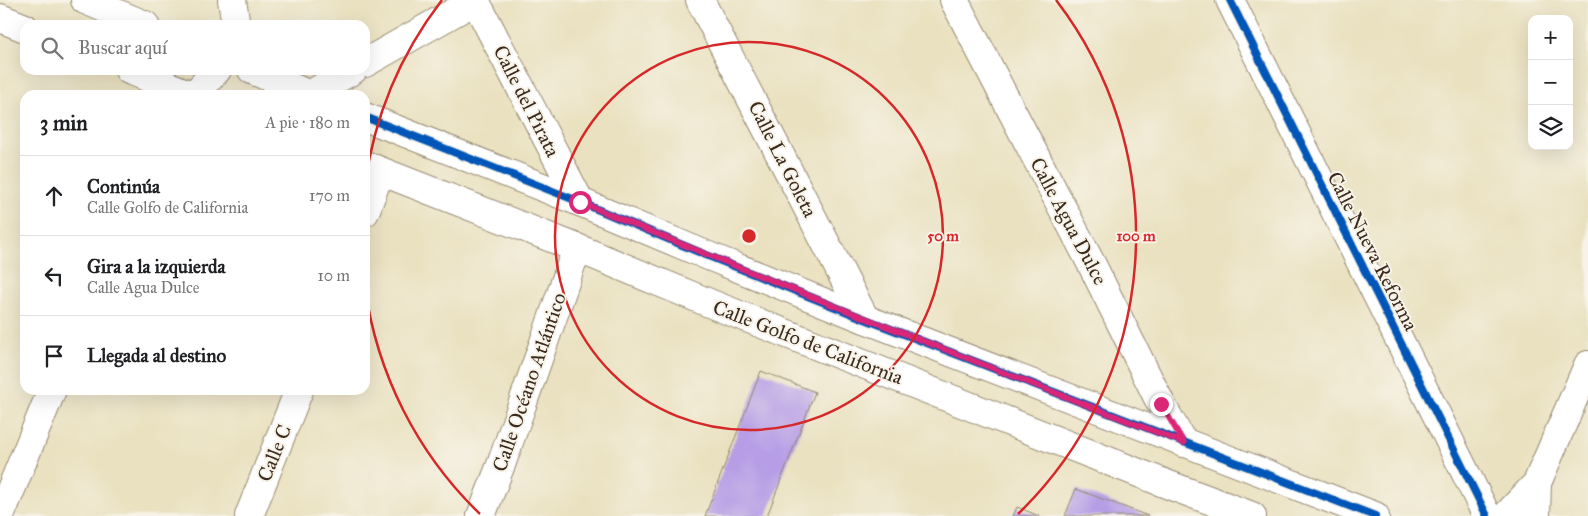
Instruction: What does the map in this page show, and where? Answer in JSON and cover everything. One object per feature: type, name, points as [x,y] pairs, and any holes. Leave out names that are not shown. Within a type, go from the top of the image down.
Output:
[{"type":"street","points":[[85,0],[133,20]]},
{"type":"street","points":[[232,0],[235,20]]},
{"type":"street","points":[[370,60],[475,0]]},
{"type":"street","name":"Calle del Pirata","points":[[475,0],[580,202]]},
{"type":"street","name":"Calle La Goleta","points":[[700,0],[865,319]]},
{"type":"street","name":"Calle Agua Dulce","points":[[954,0],[1094,267],[1161,404],[1184,443]]},
{"type":"street","name":"Calle Nueva Reforma","points":[[1230,0],[1487,516]]},
{"type":"street","points":[[0,18],[20,26]]},
{"type":"street","points":[[142,75],[180,90]]},
{"type":"street","points":[[198,90],[211,75]]},
{"type":"street","points":[[264,75],[298,90]]},
{"type":"street","points":[[319,90],[344,75]]},
{"type":"street","name":"Calle Golfo de California","points":[[370,119],[580,202],[865,319],[1375,516]]},
{"type":"street","name":"Calle Golfo de California","points":[[372,169],[577,248],[714,305],[1252,516]]},
{"type":"street","name":"Calle Océano Atlántico","points":[[481,516],[502,462],[577,248],[580,202]]},
{"type":"street","points":[[863,363],[865,319]]},
{"type":"street","points":[[1506,516],[1537,483],[1588,365]]},
{"type":"street","points":[[0,516],[50,395]]},
{"type":"street","name":"Calle C","points":[[249,516],[297,395]]},
{"type":"street","points":[[1169,485],[1184,443]]},
{"type":"street","points":[[1536,516],[1537,483]]},
{"type":"building","points":[[761,371],[815,392],[767,516],[705,516]]},
{"type":"building","points":[[1076,489],[1148,516],[1065,516]]},
{"type":"building","points":[[1017,507],[1039,516],[1013,516]]},
{"type":"cycle path","points":[[1230,0],[1487,516]]},
{"type":"cycle path","points":[[370,119],[580,202],[865,319],[1375,516]]},
{"type":"route","points":[[580,202],[865,319],[1184,443],[1161,404]]}]
